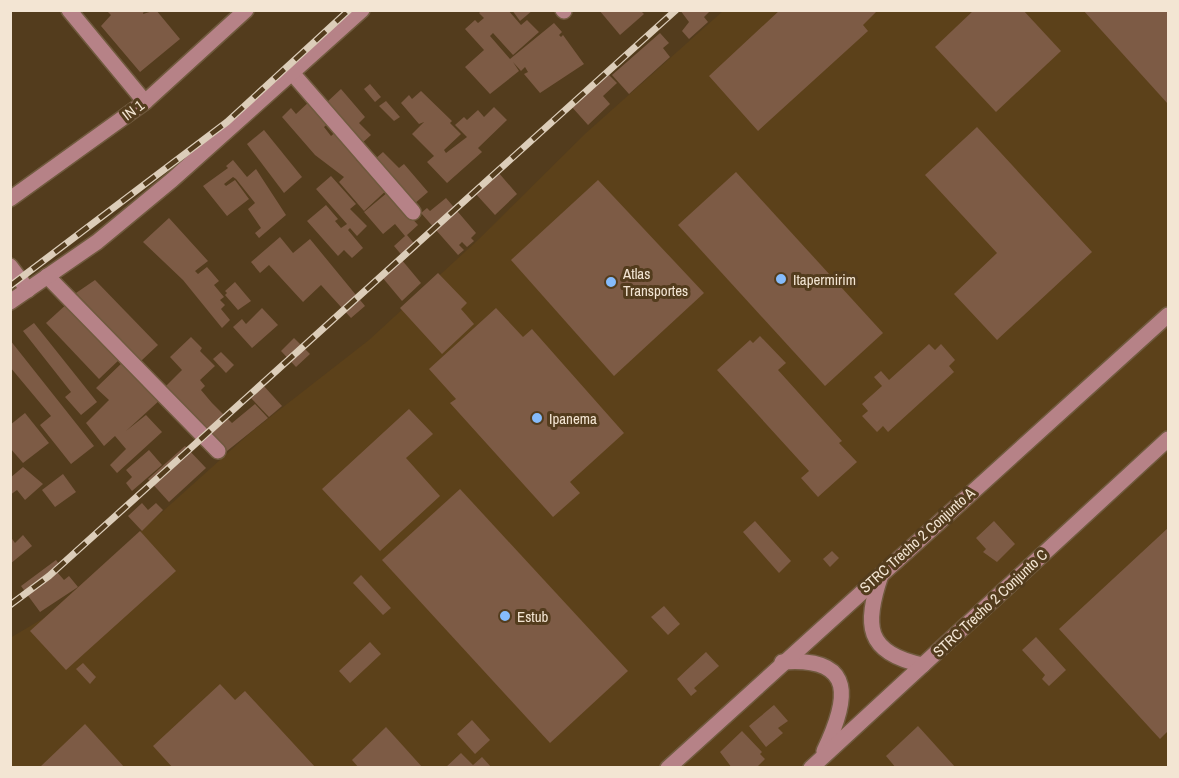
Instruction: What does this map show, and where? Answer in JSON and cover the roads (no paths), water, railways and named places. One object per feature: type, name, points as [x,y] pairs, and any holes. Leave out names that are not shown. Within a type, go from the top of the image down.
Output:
[{"type":"street","points":[[69,10],[145,102]]},
{"type":"street","name":"IN 1","points":[[10,199],[145,102],[246,10]]},
{"type":"street","points":[[10,302],[96,242],[163,187],[293,74],[362,10]]},
{"type":"street","points":[[293,74],[413,212]]},
{"type":"street","points":[[10,266],[28,290]]},
{"type":"street","points":[[47,276],[218,451]]},
{"type":"street","name":"STRC Trecho 2 Conjunto A","points":[[668,768],[782,662],[1168,315]]},
{"type":"street","name":"STRC Trecho 2 Conjunto C","points":[[816,764],[1168,438]]},
{"type":"street","points":[[882,572],[870,616],[872,636],[886,653],[903,661],[923,665]]},
{"type":"street","points":[[782,662],[816,663],[828,669],[839,682],[843,705],[816,764]]},
{"type":"railway","points":[[10,286],[227,122],[349,10]]},
{"type":"railway","points":[[10,605],[49,576],[676,10]]},
{"type":"place","name":"Itapermirim","points":[[781,279]]},
{"type":"place","name":"Atlas Transportes","points":[[611,282]]},
{"type":"place","name":"Ipanema","points":[[537,418]]},
{"type":"place","name":"Estub","points":[[505,616]]}]
